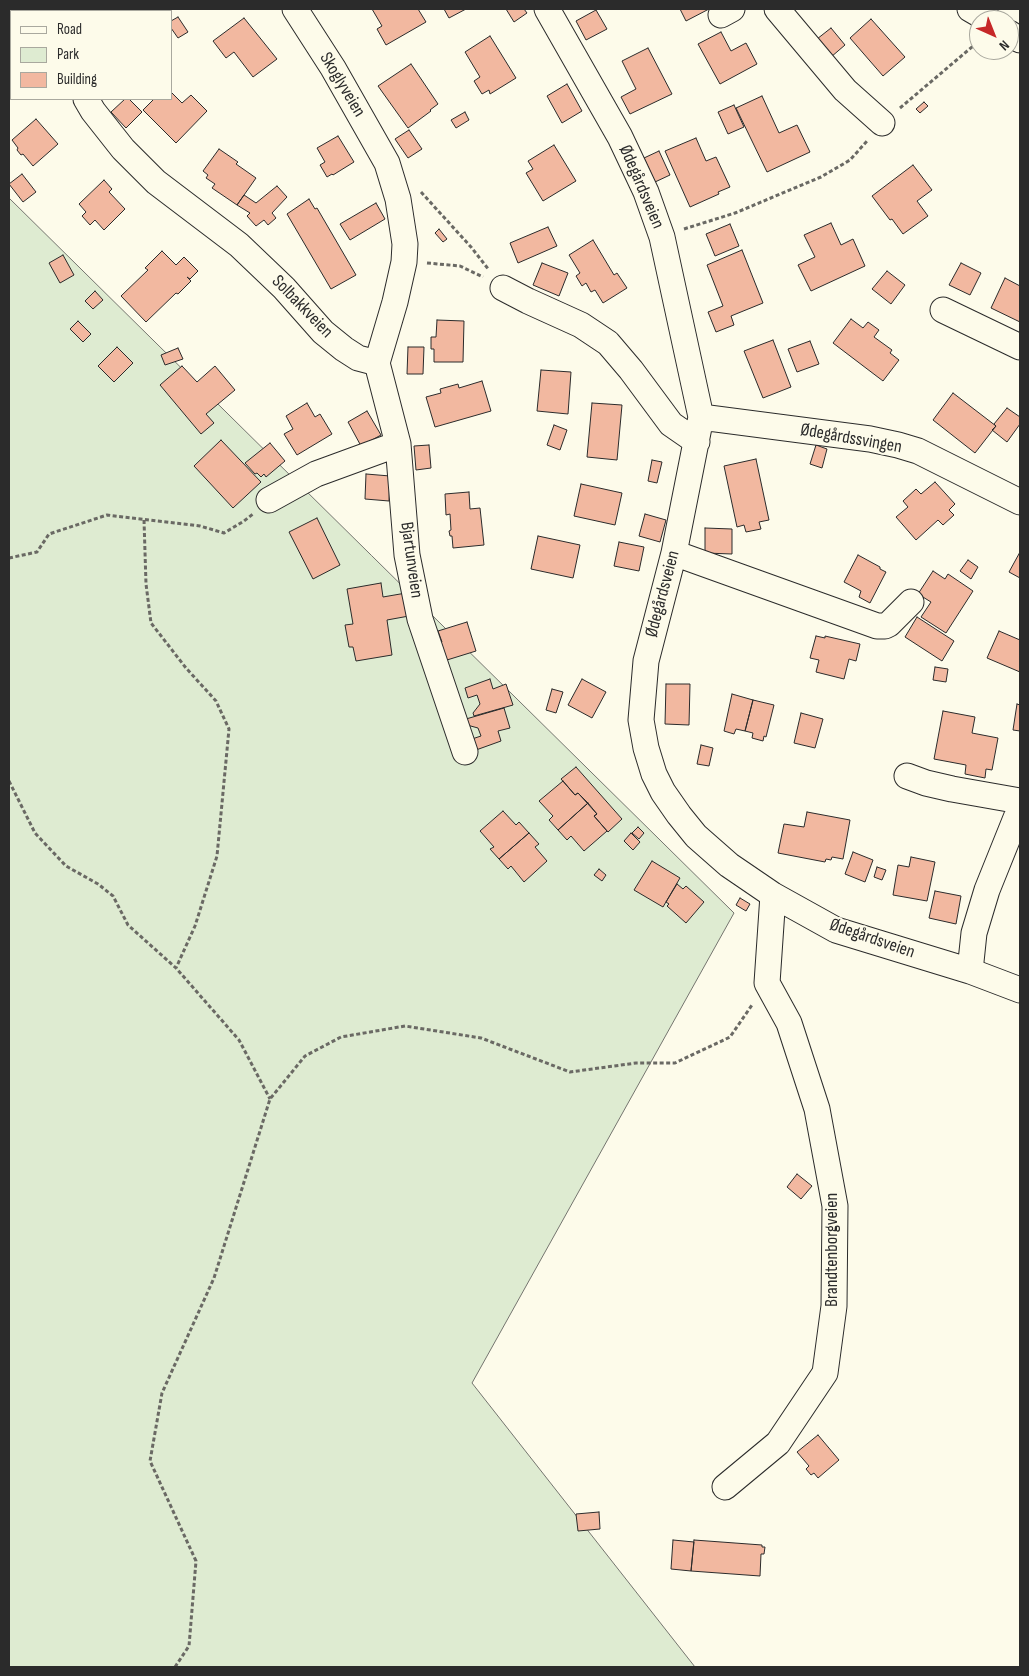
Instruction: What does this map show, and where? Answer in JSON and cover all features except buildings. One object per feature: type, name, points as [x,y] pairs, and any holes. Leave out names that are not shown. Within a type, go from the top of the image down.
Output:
[{"type":"street","name":"Skoglyveien","points":[[296,9],[333,68],[387,163],[403,223],[404,262]]},
{"type":"street","name":"Ødegårdsveien","points":[[547,9],[620,136],[646,192],[662,237],[701,417],[674,553],[646,661],[641,720],[646,748],[654,774],[663,792],[696,836],[729,865],[773,895],[836,930],[970,971],[1020,990]]},
{"type":"street","points":[[777,9],[845,90],[882,123]]},
{"type":"street","name":"Solbakkveien","points":[[87,100],[92,110],[123,149],[156,182],[239,244],[284,288],[323,332],[344,350],[358,358],[377,363]]},
{"type":"street","points":[[377,363],[395,302],[404,262]]},
{"type":"street","points":[[503,288],[581,325],[608,343],[631,370],[671,424],[697,442]]},
{"type":"street","points":[[943,310],[1020,347]]},
{"type":"street","name":"Bjartunveien","points":[[377,363],[398,444],[407,556],[420,619],[465,752]]},
{"type":"street","name":"Ødegårdssvingen","points":[[701,417],[870,439],[898,445],[918,451],[1020,502]]},
{"type":"street","points":[[269,500],[316,474],[398,444]]},
{"type":"street","points":[[674,553],[877,626],[889,624],[911,602]]},
{"type":"street","points":[[907,776],[952,789],[1020,801]]},
{"type":"street","points":[[970,971],[974,933],[987,890],[1020,808]]},
{"type":"street","points":[[767,983],[773,895]]},
{"type":"street","name":"Brandtenborgveien","points":[[725,1487],[778,1443],[825,1373],[834,1306],[835,1206],[817,1109],[789,1023],[767,983]]},
{"type":"path","points":[[662,237],[735,213],[821,177],[850,160],[882,123],[969,49]]},
{"type":"path","points":[[420,190],[471,247],[503,288]]},
{"type":"path","points":[[404,262],[460,266],[503,288]]},
{"type":"path","points":[[9,558],[37,552],[49,534],[107,515],[200,526],[224,533],[244,521],[269,500]]},
{"type":"path","points":[[144,520],[146,584],[151,623],[186,668],[216,701],[229,729],[217,856],[195,926],[176,968]]},
{"type":"path","points":[[9,781],[35,833],[66,866],[113,896],[128,925],[176,968],[239,1040],[270,1099]]},
{"type":"path","points":[[175,1667],[188,1646],[196,1560],[150,1461],[162,1393],[214,1278],[270,1099],[306,1056],[341,1037],[405,1026],[481,1038],[570,1072],[636,1063],[675,1063],[730,1037],[767,983]]},
{"type":"green space","points":[[9,198],[734,913],[472,1383],[695,1667],[9,1667]]}]
